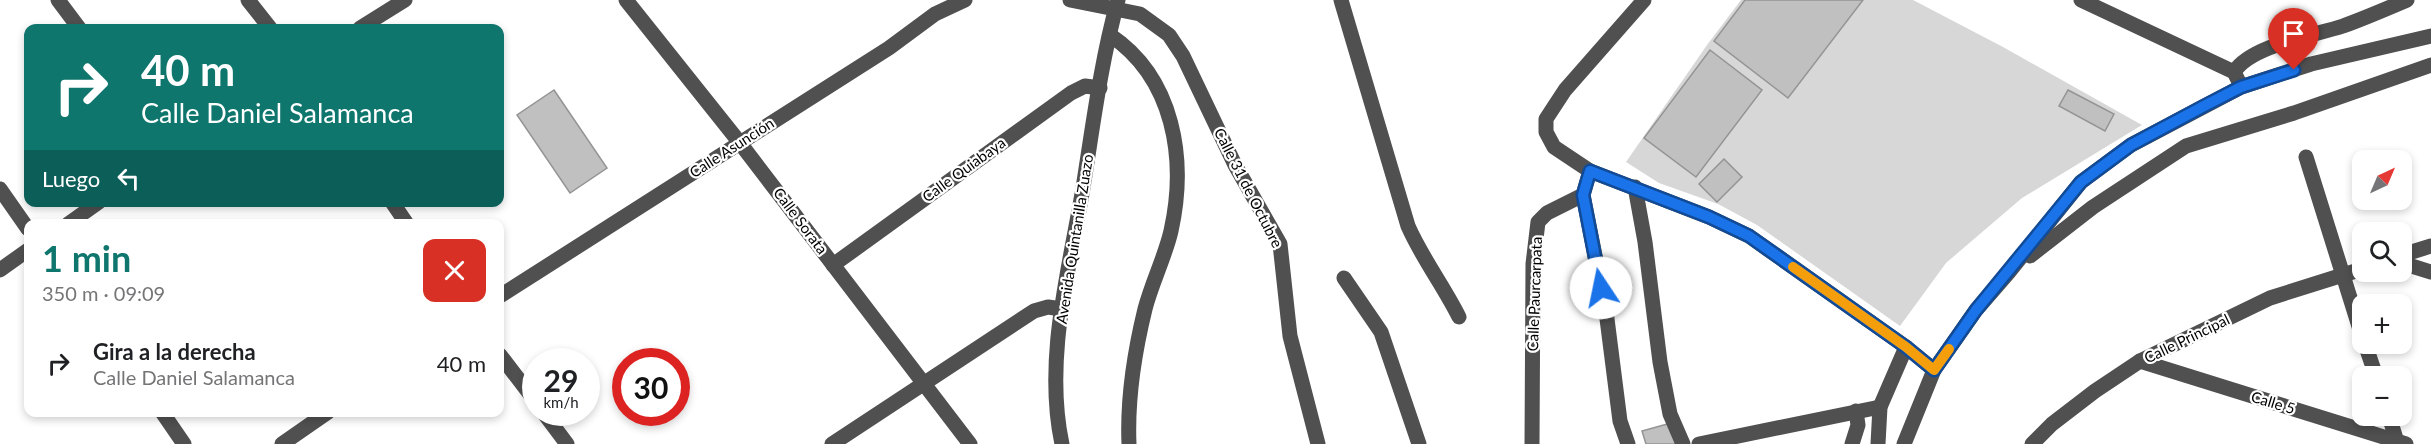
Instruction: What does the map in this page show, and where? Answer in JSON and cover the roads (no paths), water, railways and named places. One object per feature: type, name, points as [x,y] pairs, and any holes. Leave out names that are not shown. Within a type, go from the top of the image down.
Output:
[{"type":"street","points":[[58,0],[76,24]]},
{"type":"street","points":[[248,0],[267,24]]},
{"type":"street","points":[[366,24],[405,0]]},
{"type":"street","name":"Calle Sorata","points":[[626,0],[740,143],[970,444]]},
{"type":"street","name":"Calle Asunción","points":[[504,293],[889,48],[935,14],[965,0]]},
{"type":"street","name":"Calle 31 de Octubre","points":[[1070,0],[1117,5],[1140,14],[1169,35],[1183,56],[1235,165],[1280,244],[1290,336],[1318,444]]},
{"type":"street","points":[[1341,0],[1408,226],[1419,251],[1445,290],[1459,317]]},
{"type":"street","points":[[1644,0],[1565,90],[1546,119],[1546,132],[1554,147],[1590,171],[1709,217],[1749,236],[1906,347],[1934,370]]},
{"type":"street","points":[[2234,72],[2247,59],[2263,51],[2343,26],[2407,0]]},
{"type":"street","points":[[2087,1],[2234,72],[2241,87]]},
{"type":"street","name":"Avenida Quintanilla Zuazo","points":[[1062,444],[1056,400],[1056,358],[1062,309],[1100,88],[1117,5]]},
{"type":"street","points":[[1110,34],[1131,51],[1152,77],[1175,134],[1178,167],[1177,203],[1171,233],[1146,304],[1130,378],[1129,444]]},
{"type":"street","points":[[1904,444],[1934,370],[1976,310],[2009,273],[2081,182],[2131,145],[2241,87],[2312,64],[2431,36]]},
{"type":"street","points":[[2009,273],[2093,207],[2186,146],[2294,113],[2431,65]]},
{"type":"street","name":"Calle Quiabaya","points":[[833,266],[1071,93],[1085,86],[1100,88]]},
{"type":"street","points":[[2306,157],[2352,306]]},
{"type":"street","points":[[1590,171],[1583,195],[1606,311],[1620,421],[1628,444]]},
{"type":"street","points":[[1635,187],[1645,242],[1662,372],[1670,414],[1683,444]]},
{"type":"street","points":[[0,189],[24,223]]},
{"type":"street","name":"Calle Paurcarpata","points":[[1532,444],[1533,264],[1538,222],[1547,213],[1583,195]]},
{"type":"street","points":[[75,219],[92,207]]},
{"type":"street","points":[[2412,252],[2431,246]]},
{"type":"street","points":[[0,270],[24,253]]},
{"type":"street","points":[[2412,266],[2431,272]]},
{"type":"street","name":"Calle Principal","points":[[2032,444],[2052,424],[2095,391],[2140,361],[2270,298],[2352,272]]},
{"type":"street","points":[[1344,278],[1381,332],[1419,444]]},
{"type":"street","points":[[832,444],[1034,311],[1048,307],[1062,309]]},
{"type":"street","points":[[1878,444],[1880,407],[1906,347]]},
{"type":"street","points":[[504,360],[522,384]]},
{"type":"street","name":"Calle 5","points":[[2140,361],[2402,443]]},
{"type":"street","points":[[1700,444],[1880,407]]},
{"type":"street","points":[[1852,444],[1858,425],[1856,411]]},
{"type":"street","points":[[165,417],[184,444]]},
{"type":"street","points":[[282,444],[321,417]]},
{"type":"street","points":[[554,426],[567,444]]},
{"type":"street","points":[[2394,426],[2402,443]]}]
